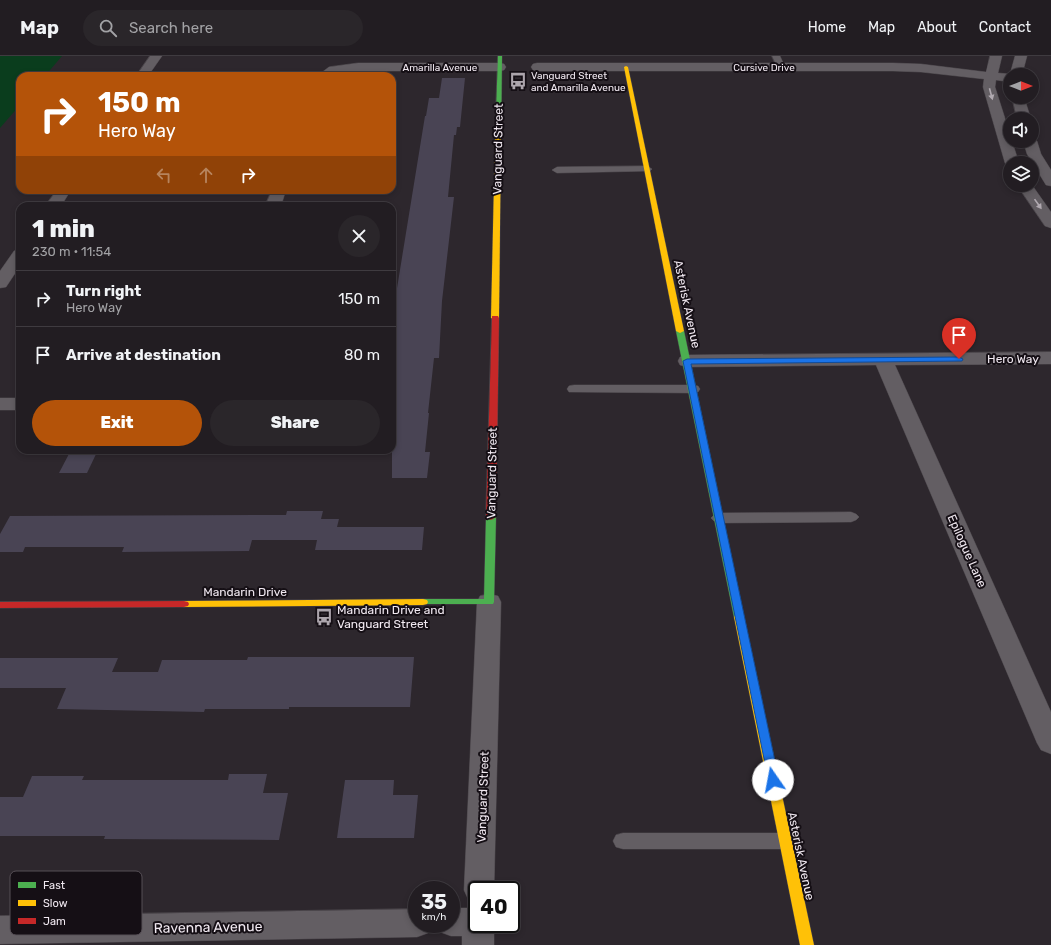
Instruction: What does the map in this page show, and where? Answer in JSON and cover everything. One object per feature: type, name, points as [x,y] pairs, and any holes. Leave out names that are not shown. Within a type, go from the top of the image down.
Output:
[{"type":"street","points":[[145,72],[156,56]]},
{"type":"street","points":[[996,56],[993,64],[989,88],[1009,156]]},
{"type":"street","points":[[1018,68],[1022,56]]},
{"type":"street","name":"Cursive Drive","points":[[537,67],[626,67],[779,61],[921,68],[1003,77]]},
{"type":"street","name":"Amarilla Avenue","points":[[333,72],[358,67],[500,62]]},
{"type":"street","name":"Vanguard Street","points":[[480,881],[489,602],[500,62]]},
{"type":"street","name":"Asterisk Avenue","points":[[626,67],[807,945]]},
{"type":"street","points":[[1011,156],[1030,148]]},
{"type":"street","points":[[1033,148],[1051,182]]},
{"type":"street","points":[[1035,148],[1051,154]]},
{"type":"street","points":[[1029,192],[1051,223]]},
{"type":"street","points":[[0,283],[5,270],[16,258]]},
{"type":"street","name":"Hero Way","points":[[687,361],[1051,358]]},
{"type":"street","name":"Epilogue Lane","points":[[883,360],[1051,743]]},
{"type":"street","points":[[0,404],[16,404]]},
{"type":"street","name":"Mandarin Drive","points":[[0,605],[489,602]]},
{"type":"street","name":"Ravenna Avenue","points":[[142,928],[408,923]]},
{"type":"street","name":"Ravenna Avenue","points":[[0,930],[10,930]]},
{"type":"street","points":[[478,933],[478,945]]},
{"type":"lane","points":[[557,170],[647,169]]},
{"type":"lane","points":[[574,389],[693,390]]},
{"type":"lane","points":[[719,518],[851,517]]},
{"type":"lane","points":[[623,841],[786,841]]},
{"type":"green space","points":[[0,56],[62,56],[48,72],[16,72],[16,110],[0,128]]},
{"type":"building","points":[[442,78],[465,78],[460,127],[457,127],[456,135],[454,135],[448,197],[454,197],[442,301],[439,358],[434,358],[428,413],[425,452],[430,452],[427,478],[392,478],[392,454],[396,454],[396,294],[425,116],[429,98],[439,98]]},
{"type":"building","points":[[69,454],[96,454],[87,473],[59,473]]},
{"type":"building","points":[[287,511],[323,511],[321,519],[339,519],[337,527],[424,527],[422,550],[315,550],[317,540],[252,540],[249,551],[122,552],[124,547],[25,547],[23,552],[0,552],[0,534],[10,516],[286,515]]},
{"type":"building","points":[[248,657],[414,657],[410,707],[205,709],[204,712],[57,709],[66,688],[0,688],[0,658],[118,658],[112,672],[158,672],[162,660],[247,660]]},
{"type":"building","points":[[229,774],[267,774],[263,793],[288,793],[279,840],[104,839],[105,836],[0,836],[0,797],[23,797],[32,776],[84,776],[82,780],[228,780]]},
{"type":"building","points":[[345,780],[394,780],[393,795],[418,795],[414,838],[337,838]]},
{"type":"traffic: fast","points":[[498,138],[500,56]]},
{"type":"traffic: fast","points":[[680,331],[739,617]]},
{"type":"traffic: fast","points":[[423,602],[489,602],[491,517]]},
{"type":"traffic: slow","points":[[626,67],[680,331]]},
{"type":"traffic: slow","points":[[495,318],[498,138]]},
{"type":"traffic: slow","points":[[184,604],[423,602]]},
{"type":"traffic: slow","points":[[739,617],[807,945]]},
{"type":"traffic: jam","points":[[491,517],[495,318]]},
{"type":"traffic: jam","points":[[0,605],[184,604]]},
{"type":"place","name":"Vanguard Street and Amarilla Avenue","points":[[518,81]]},
{"type":"place","name":"Mandarin Drive and Vanguard Street","points":[[324,617]]},
{"type":"route","points":[[773,780],[687,361],[959,359]]}]
